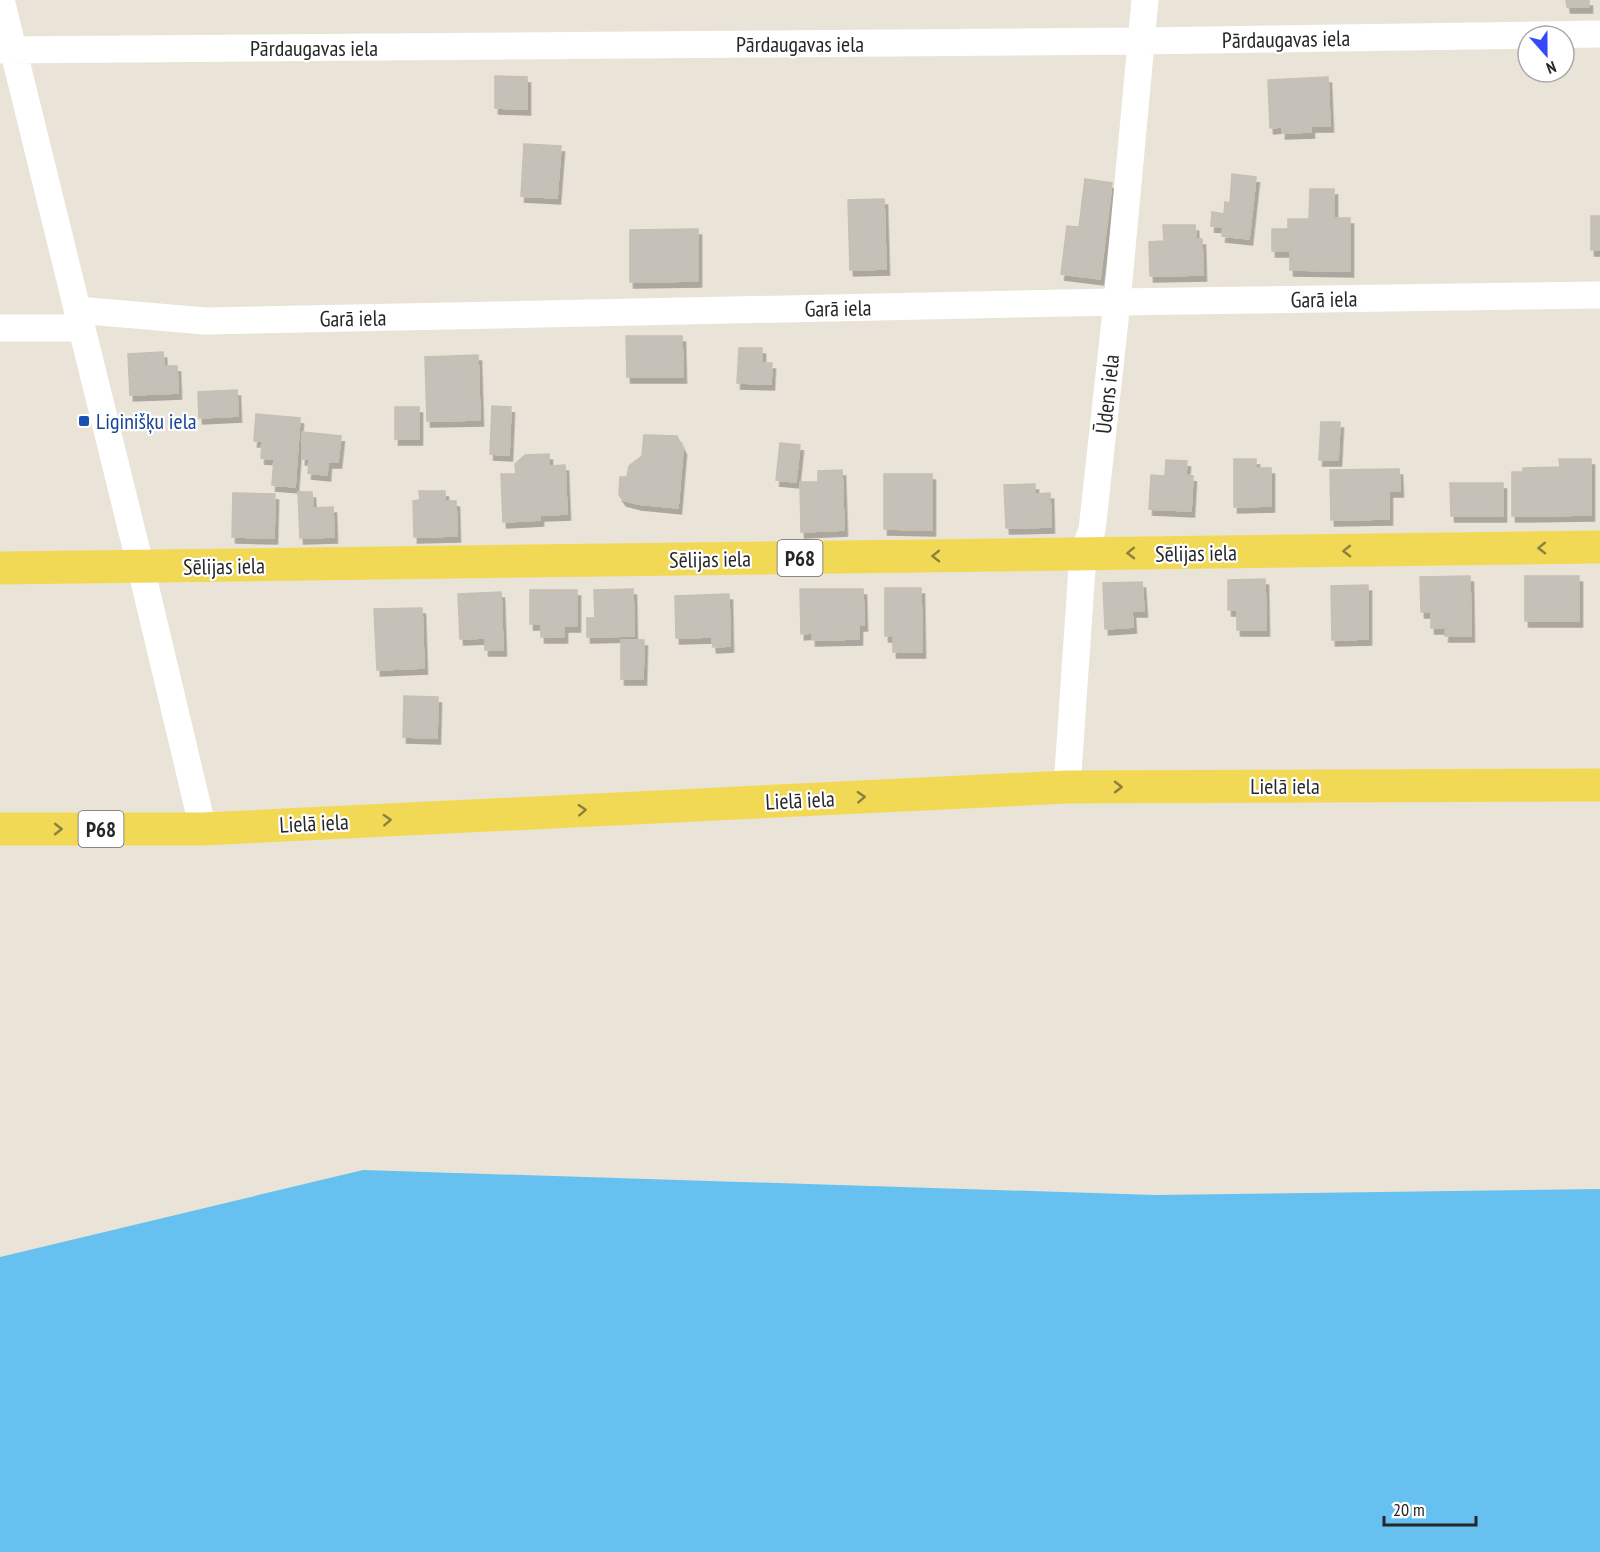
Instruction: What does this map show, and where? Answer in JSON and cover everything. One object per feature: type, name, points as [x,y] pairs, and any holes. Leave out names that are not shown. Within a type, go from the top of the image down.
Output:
[{"type":"main road","name":"Sēlijas iela","points":[[0,568],[141,568],[1600,547]]},
{"type":"main road","name":"Lielā iela","points":[[0,829],[203,829],[1067,787],[1600,785]]},
{"type":"street","points":[[1,0],[7,50],[80,319],[203,829]]},
{"type":"street","name":"Ūdens iela","points":[[1067,787],[1083,554],[1092,530],[1117,302],[1145,0]]},
{"type":"street","name":"Pārdaugavas iela","points":[[7,50],[1142,41],[1600,34]]},
{"type":"street","name":"Garā iela","points":[[0,328],[80,319],[205,321],[1117,302],[1600,295]]},
{"type":"water","points":[[363,1170],[1155,1195],[1600,1189],[1600,1552],[0,1552],[0,1257]]},
{"type":"building","points":[[1566,0],[1589,0],[1589,7],[1567,7]]},
{"type":"building","points":[[495,76],[527,77],[527,109],[495,108]]},
{"type":"building","points":[[1328,77],[1330,126],[1311,126],[1311,132],[1282,133],[1282,127],[1270,128],[1268,80]]},
{"type":"building","points":[[524,144],[561,146],[557,198],[521,196]]},
{"type":"building","points":[[1232,174],[1256,177],[1249,239],[1222,236],[1223,227],[1211,226],[1212,212],[1224,214],[1225,202],[1230,203]]},
{"type":"building","points":[[1085,179],[1112,183],[1100,279],[1061,274],[1067,226],[1079,227]]},
{"type":"building","points":[[1310,189],[1334,189],[1334,218],[1350,218],[1350,271],[1290,270],[1290,251],[1272,251],[1272,229],[1288,229],[1288,219],[1309,219]]},
{"type":"building","points":[[884,199],[886,269],[850,270],[848,200]]},
{"type":"building","points":[[1591,216],[1600,216],[1600,250],[1591,250]]},
{"type":"building","points":[[1163,225],[1195,225],[1196,239],[1202,239],[1203,275],[1150,276],[1149,242],[1164,241]]},
{"type":"building","points":[[698,229],[698,281],[630,282],[630,230]]},
{"type":"building","points":[[626,336],[682,336],[683,377],[627,377]]},
{"type":"building","points":[[739,348],[762,348],[762,363],[772,363],[771,384],[737,383]]},
{"type":"building","points":[[163,352],[164,366],[177,366],[178,393],[130,395],[128,354]]},
{"type":"building","points":[[478,355],[480,420],[427,421],[425,357]]},
{"type":"building","points":[[237,390],[238,416],[199,418],[198,392]]},
{"type":"building","points":[[492,406],[511,407],[509,455],[490,454]]},
{"type":"building","points":[[395,407],[419,407],[419,439],[395,439]]},
{"type":"building","points":[[256,414],[300,418],[295,487],[272,485],[274,459],[261,458],[262,441],[254,441]]},
{"type":"building","points":[[1321,422],[1340,422],[1338,460],[1319,460]]},
{"type":"building","points":[[302,432],[341,436],[338,462],[328,462],[327,475],[308,473],[309,459],[302,459]]},
{"type":"building","points":[[644,435],[677,436],[683,449],[678,508],[638,504],[623,500],[619,495],[620,477],[627,477],[629,466],[642,456]]},
{"type":"building","points":[[780,443],[800,445],[796,482],[776,480]]},
{"type":"building","points":[[549,454],[549,466],[565,465],[567,514],[540,515],[540,520],[503,522],[501,474],[516,474],[515,464],[525,455]]},
{"type":"building","points":[[1234,459],[1256,459],[1256,468],[1271,468],[1271,506],[1234,507]]},
{"type":"building","points":[[1559,459],[1591,459],[1591,515],[1512,516],[1512,472],[1523,472],[1523,468],[1560,467]]},
{"type":"building","points":[[1166,460],[1187,461],[1186,475],[1193,476],[1191,511],[1149,509],[1151,475],[1165,476]]},
{"type":"building","points":[[1399,469],[1400,491],[1389,491],[1389,519],[1331,520],[1330,470]]},
{"type":"building","points":[[842,470],[844,530],[801,532],[800,482],[818,482],[818,471]]},
{"type":"building","points":[[884,474],[932,474],[932,530],[884,529]]},
{"type":"building","points":[[1450,483],[1503,483],[1503,516],[1451,516]]},
{"type":"building","points":[[1035,484],[1035,494],[1050,493],[1051,527],[1006,528],[1004,485]]},
{"type":"building","points":[[419,491],[445,491],[445,501],[456,501],[457,536],[414,537],[413,501],[420,500]]},
{"type":"building","points":[[298,492],[312,492],[313,508],[333,507],[334,537],[300,538]]},
{"type":"building","points":[[233,493],[275,494],[274,538],[232,537]]},
{"type":"building","points":[[1470,576],[1471,636],[1445,636],[1446,628],[1431,628],[1431,612],[1421,612],[1420,577]]},
{"type":"building","points":[[1525,576],[1579,576],[1579,621],[1525,621]]},
{"type":"building","points":[[1265,579],[1266,630],[1237,630],[1237,610],[1228,610],[1228,580]]},
{"type":"building","points":[[1142,582],[1144,611],[1132,611],[1133,627],[1105,629],[1103,583]]},
{"type":"building","points":[[1368,585],[1368,639],[1332,640],[1331,586]]},
{"type":"building","points":[[885,588],[921,588],[922,652],[893,652],[893,636],[885,636]]},
{"type":"building","points":[[633,589],[634,636],[587,637],[587,618],[595,618],[594,590]]},
{"type":"building","points":[[800,589],[863,589],[864,625],[859,625],[859,639],[812,640],[812,633],[801,634]]},
{"type":"building","points":[[530,590],[577,590],[577,626],[564,626],[564,637],[541,637],[541,624],[530,624]]},
{"type":"building","points":[[501,592],[503,650],[485,650],[485,638],[460,639],[458,594]]},
{"type":"building","points":[[729,594],[730,646],[713,647],[712,637],[676,638],[675,596]]},
{"type":"building","points":[[422,608],[424,668],[377,670],[374,609]]},
{"type":"building","points":[[621,640],[644,640],[643,679],[621,679]]},
{"type":"building","points":[[404,696],[438,697],[437,738],[403,737]]},
{"type":"place","name":"Liginišķu iela","points":[[84,421]]}]
